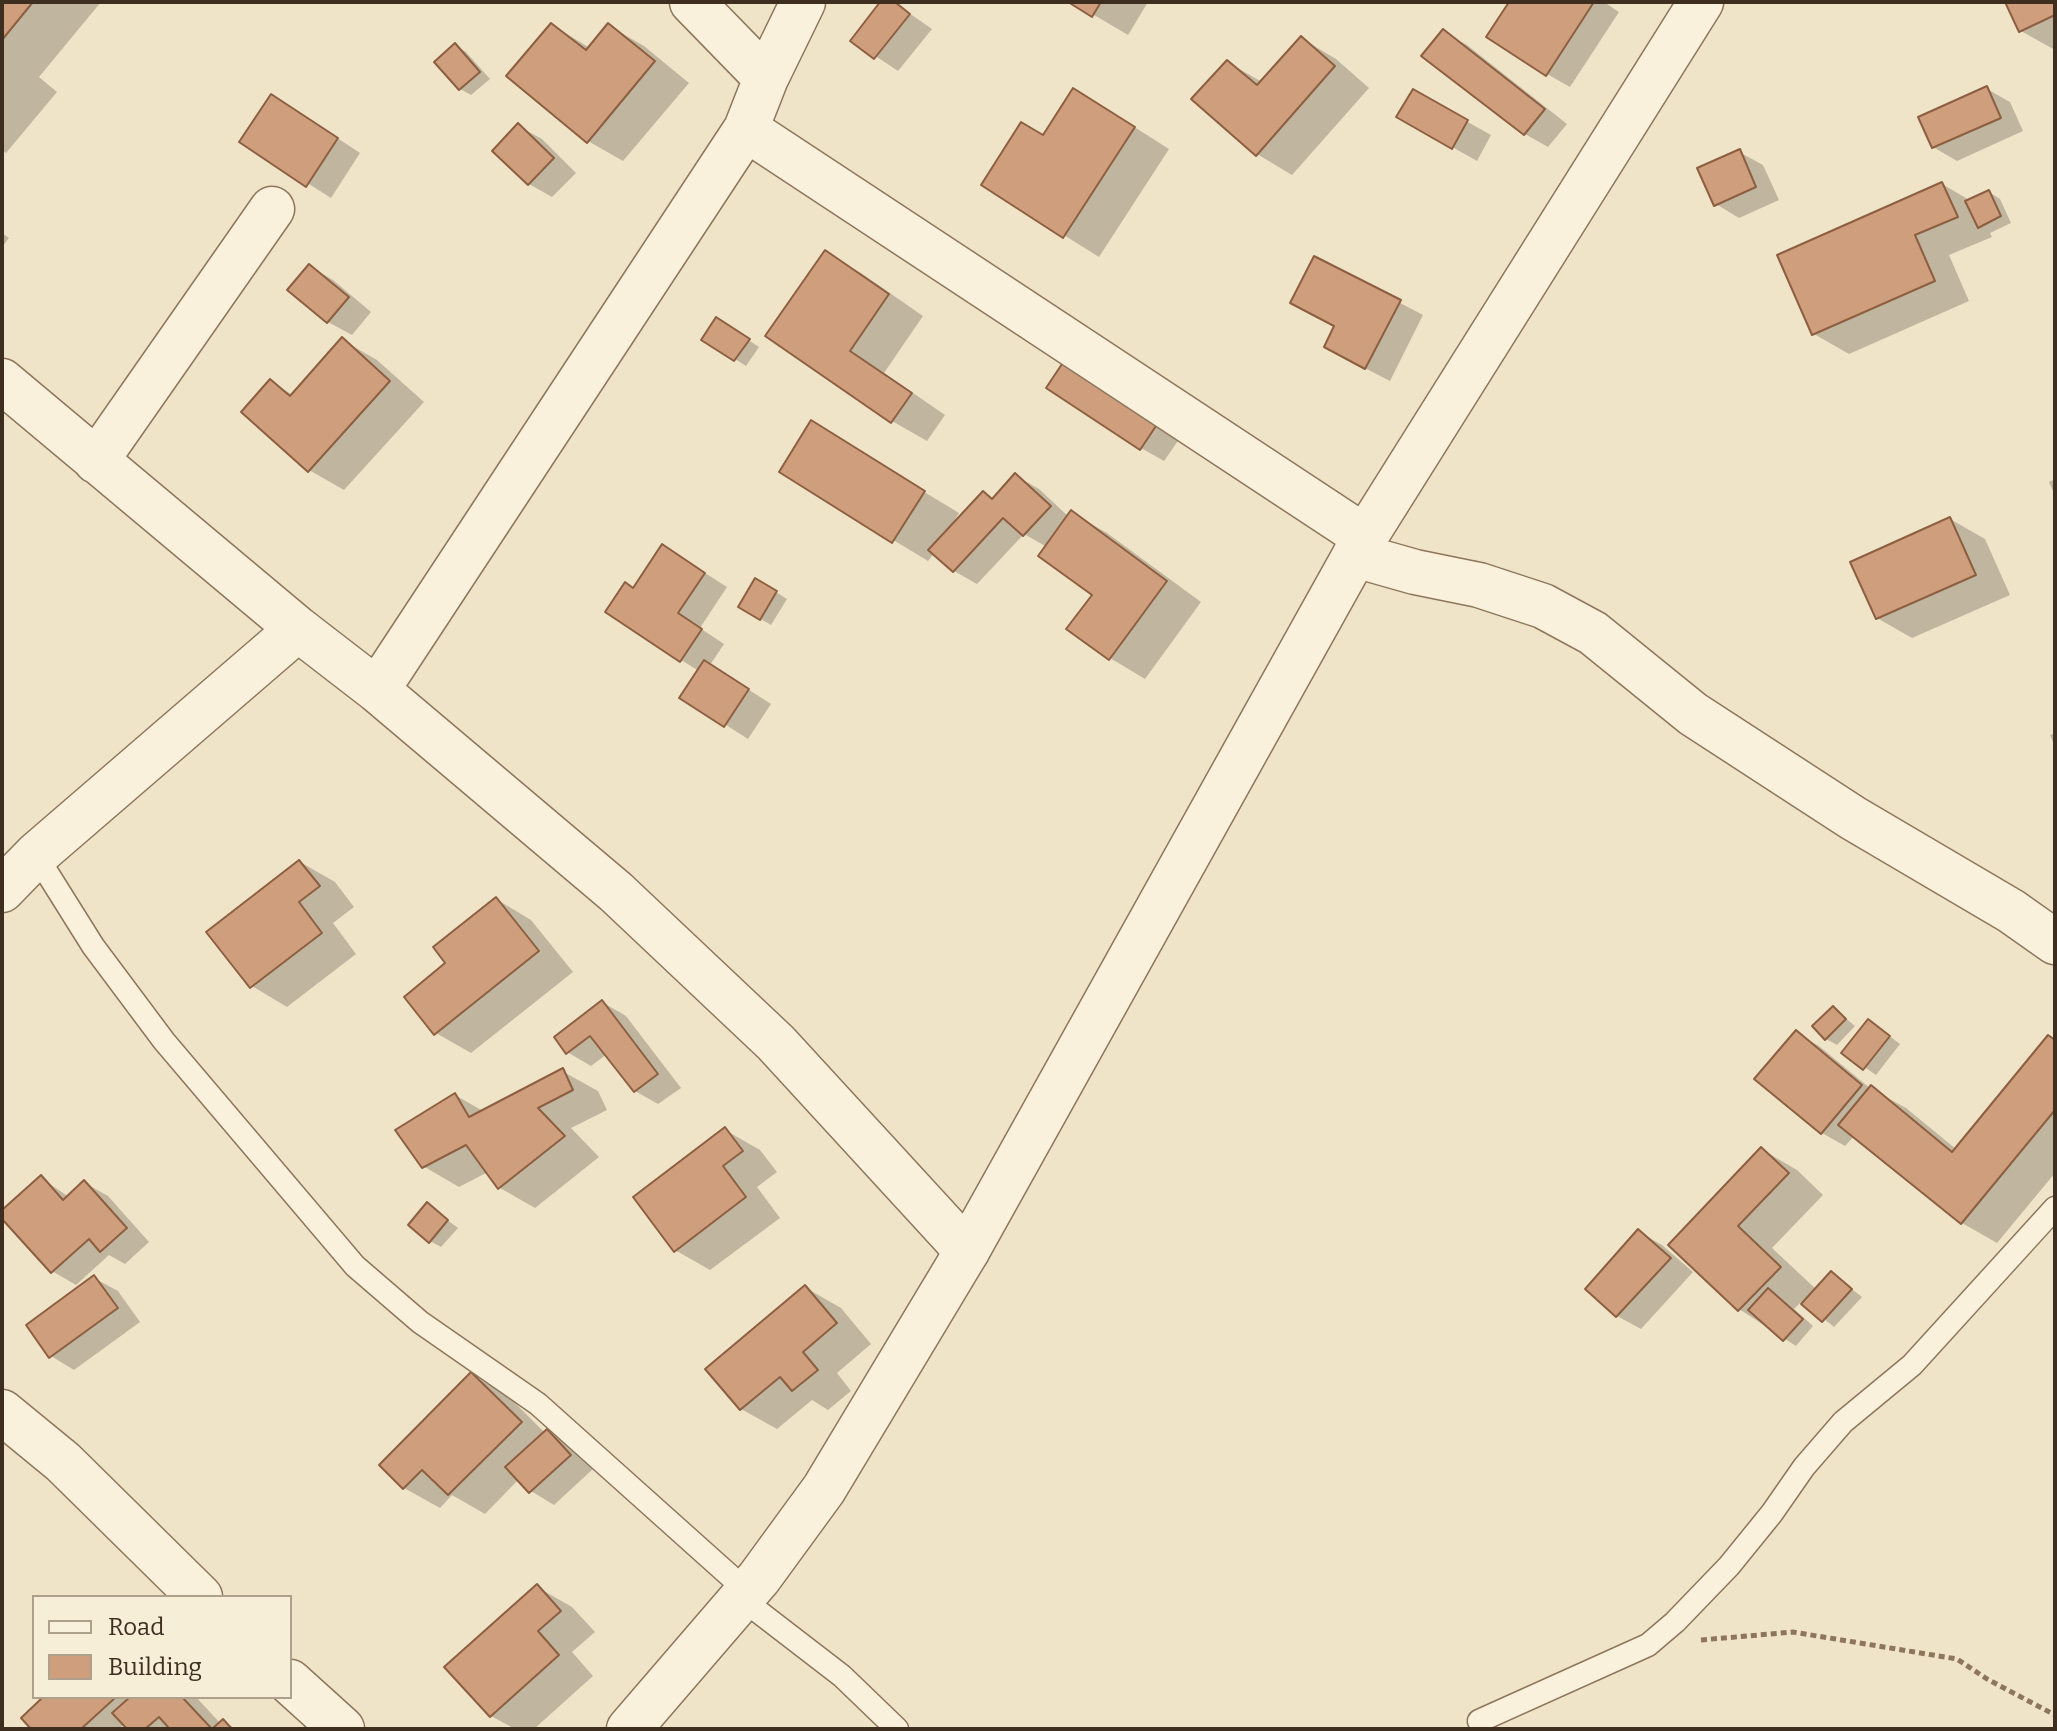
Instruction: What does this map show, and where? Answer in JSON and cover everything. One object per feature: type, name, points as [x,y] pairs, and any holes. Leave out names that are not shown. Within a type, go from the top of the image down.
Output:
[{"type":"street","points":[[692,2],[766,78]]},
{"type":"street","points":[[377,690],[746,129],[766,78],[803,2]]},
{"type":"street","points":[[629,1729],[745,1595],[824,1489],[967,1251],[1360,546],[1701,2]]},
{"type":"street","points":[[746,129],[1360,546],[1415,572],[1479,585],[1543,606],[1593,633],[1693,714],[1853,818],[2011,911],[2055,942]]},
{"type":"street","points":[[96,461],[272,209]]},
{"type":"street","points":[[2,381],[616,892],[776,1043],[967,1251]]},
{"type":"street","points":[[2,890],[36,855],[298,629]]},
{"type":"street","points":[[2,1412],[63,1462],[198,1595]]},
{"type":"street","points":[[292,1684],[342,1729]]},
{"type":"lane","points":[[36,855],[93,946],[164,1041],[355,1266],[420,1322],[538,1404],[745,1595],[842,1676],[897,1729]]},
{"type":"lane","points":[[1479,1721],[1648,1645],[1675,1622],[1729,1566],[1804,1467],[1843,1422],[1912,1365],[2055,1208]]},
{"type":"path","points":[[1648,1645],[1793,1632],[1957,1659],[2055,1715]]},
{"type":"building","points":[[2,2],[33,2],[2,40]]},
{"type":"building","points":[[880,2],[895,2],[910,14],[874,59],[850,41]]},
{"type":"building","points":[[1068,2],[1101,2],[1092,17]]},
{"type":"building","points":[[1509,2],[1594,2],[1546,76],[1486,37]]},
{"type":"building","points":[[2005,2],[2055,2],[2055,15],[2019,32]]},
{"type":"building","points":[[551,23],[586,50],[608,23],[655,61],[587,143],[506,76]]},
{"type":"building","points":[[1443,29],[1545,109],[1524,135],[1421,56]]},
{"type":"building","points":[[1301,36],[1335,66],[1256,156],[1191,99],[1227,60],[1257,85]]},
{"type":"building","points":[[455,43],[480,72],[459,90],[434,62]]},
{"type":"building","points":[[1987,86],[2001,118],[1932,148],[1918,117]]},
{"type":"building","points":[[1073,88],[1135,127],[1063,238],[981,185],[1021,122],[1043,135]]},
{"type":"building","points":[[1413,89],[1468,120],[1452,149],[1396,117]]},
{"type":"building","points":[[271,94],[338,138],[306,187],[239,142]]},
{"type":"building","points":[[518,123],[554,158],[528,185],[492,151]]},
{"type":"building","points":[[1740,149],[1756,187],[1714,206],[1697,168]]},
{"type":"building","points":[[1942,182],[1958,217],[1915,235],[1935,281],[1812,335],[1777,255]]},
{"type":"building","points":[[1989,190],[2001,216],[1978,228],[1965,201]]},
{"type":"building","points":[[825,250],[889,294],[850,351],[912,393],[891,423],[765,336]]},
{"type":"building","points":[[1314,256],[1401,300],[1365,369],[1324,347],[1334,326],[1290,303]]},
{"type":"building","points":[[309,264],[349,297],[327,323],[287,290]]},
{"type":"building","points":[[716,317],[750,339],[734,361],[701,340]]},
{"type":"building","points":[[342,337],[390,381],[308,472],[241,412],[270,379],[290,396]]},
{"type":"building","points":[[1066,358],[1160,420],[1140,450],[1046,388]]},
{"type":"building","points":[[811,420],[925,491],[892,543],[779,472]]},
{"type":"building","points":[[1015,473],[1051,506],[1023,536],[1003,518],[953,572],[928,550],[983,491],[992,499]]},
{"type":"building","points":[[1071,510],[1167,581],[1109,660],[1066,629],[1092,595],[1038,556]]},
{"type":"building","points":[[1950,517],[1976,575],[1876,619],[1850,562]]},
{"type":"building","points":[[662,544],[705,573],[678,613],[702,629],[680,662],[605,612],[625,582],[633,588]]},
{"type":"building","points":[[755,578],[777,591],[760,620],[738,607]]},
{"type":"building","points":[[704,660],[749,689],[724,727],[679,698]]},
{"type":"building","points":[[299,860],[320,886],[299,902],[322,933],[250,988],[206,932]]},
{"type":"building","points":[[496,897],[539,951],[434,1035],[404,997],[445,963],[433,947]]},
{"type":"building","points":[[602,1000],[658,1074],[634,1092],[590,1036],[566,1054],[554,1037]]},
{"type":"building","points":[[1833,1006],[1846,1019],[1825,1040],[1812,1026]]},
{"type":"building","points":[[1868,1019],[1890,1036],[1863,1070],[1841,1053]]},
{"type":"building","points":[[1796,1030],[1862,1085],[1821,1134],[1754,1079]]},
{"type":"building","points":[[2048,1035],[2055,1040],[2055,1110],[1961,1224],[1838,1125],[1871,1085],[1952,1152]]},
{"type":"building","points":[[563,1068],[573,1090],[538,1108],[565,1136],[498,1189],[466,1145],[422,1168],[395,1130],[455,1093],[469,1117]]},
{"type":"building","points":[[725,1127],[743,1151],[723,1166],[746,1197],[674,1252],[633,1197]]},
{"type":"building","points":[[1761,1147],[1789,1173],[1738,1226],[1781,1267],[1738,1311],[1668,1245]]},
{"type":"building","points":[[41,1175],[63,1200],[84,1180],[127,1228],[100,1252],[89,1239],[51,1273],[2,1219],[2,1210]]},
{"type":"building","points":[[427,1202],[448,1220],[429,1243],[408,1225]]},
{"type":"building","points":[[1638,1229],[1671,1258],[1616,1317],[1585,1289]]},
{"type":"building","points":[[1831,1271],[1852,1289],[1822,1322],[1801,1304]]},
{"type":"building","points":[[94,1275],[118,1308],[49,1358],[26,1325]]},
{"type":"building","points":[[805,1285],[837,1323],[803,1352],[818,1370],[792,1391],[780,1377],[740,1410],[705,1369]]},
{"type":"building","points":[[1768,1288],[1803,1319],[1783,1341],[1748,1310]]},
{"type":"building","points":[[471,1372],[522,1422],[448,1495],[422,1470],[403,1489],[379,1465]]},
{"type":"building","points":[[547,1429],[571,1455],[529,1493],[505,1467]]},
{"type":"building","points":[[537,1584],[561,1611],[538,1631],[559,1655],[490,1717],[444,1667]]},
{"type":"building","points":[[41,1699],[114,1699],[81,1729],[31,1729],[21,1718]]},
{"type":"building","points":[[128,1699],[184,1699],[212,1729],[166,1729],[168,1727],[159,1717],[145,1729],[127,1729],[112,1713]]},
{"type":"building","points":[[223,1719],[232,1729],[212,1729]]}]
